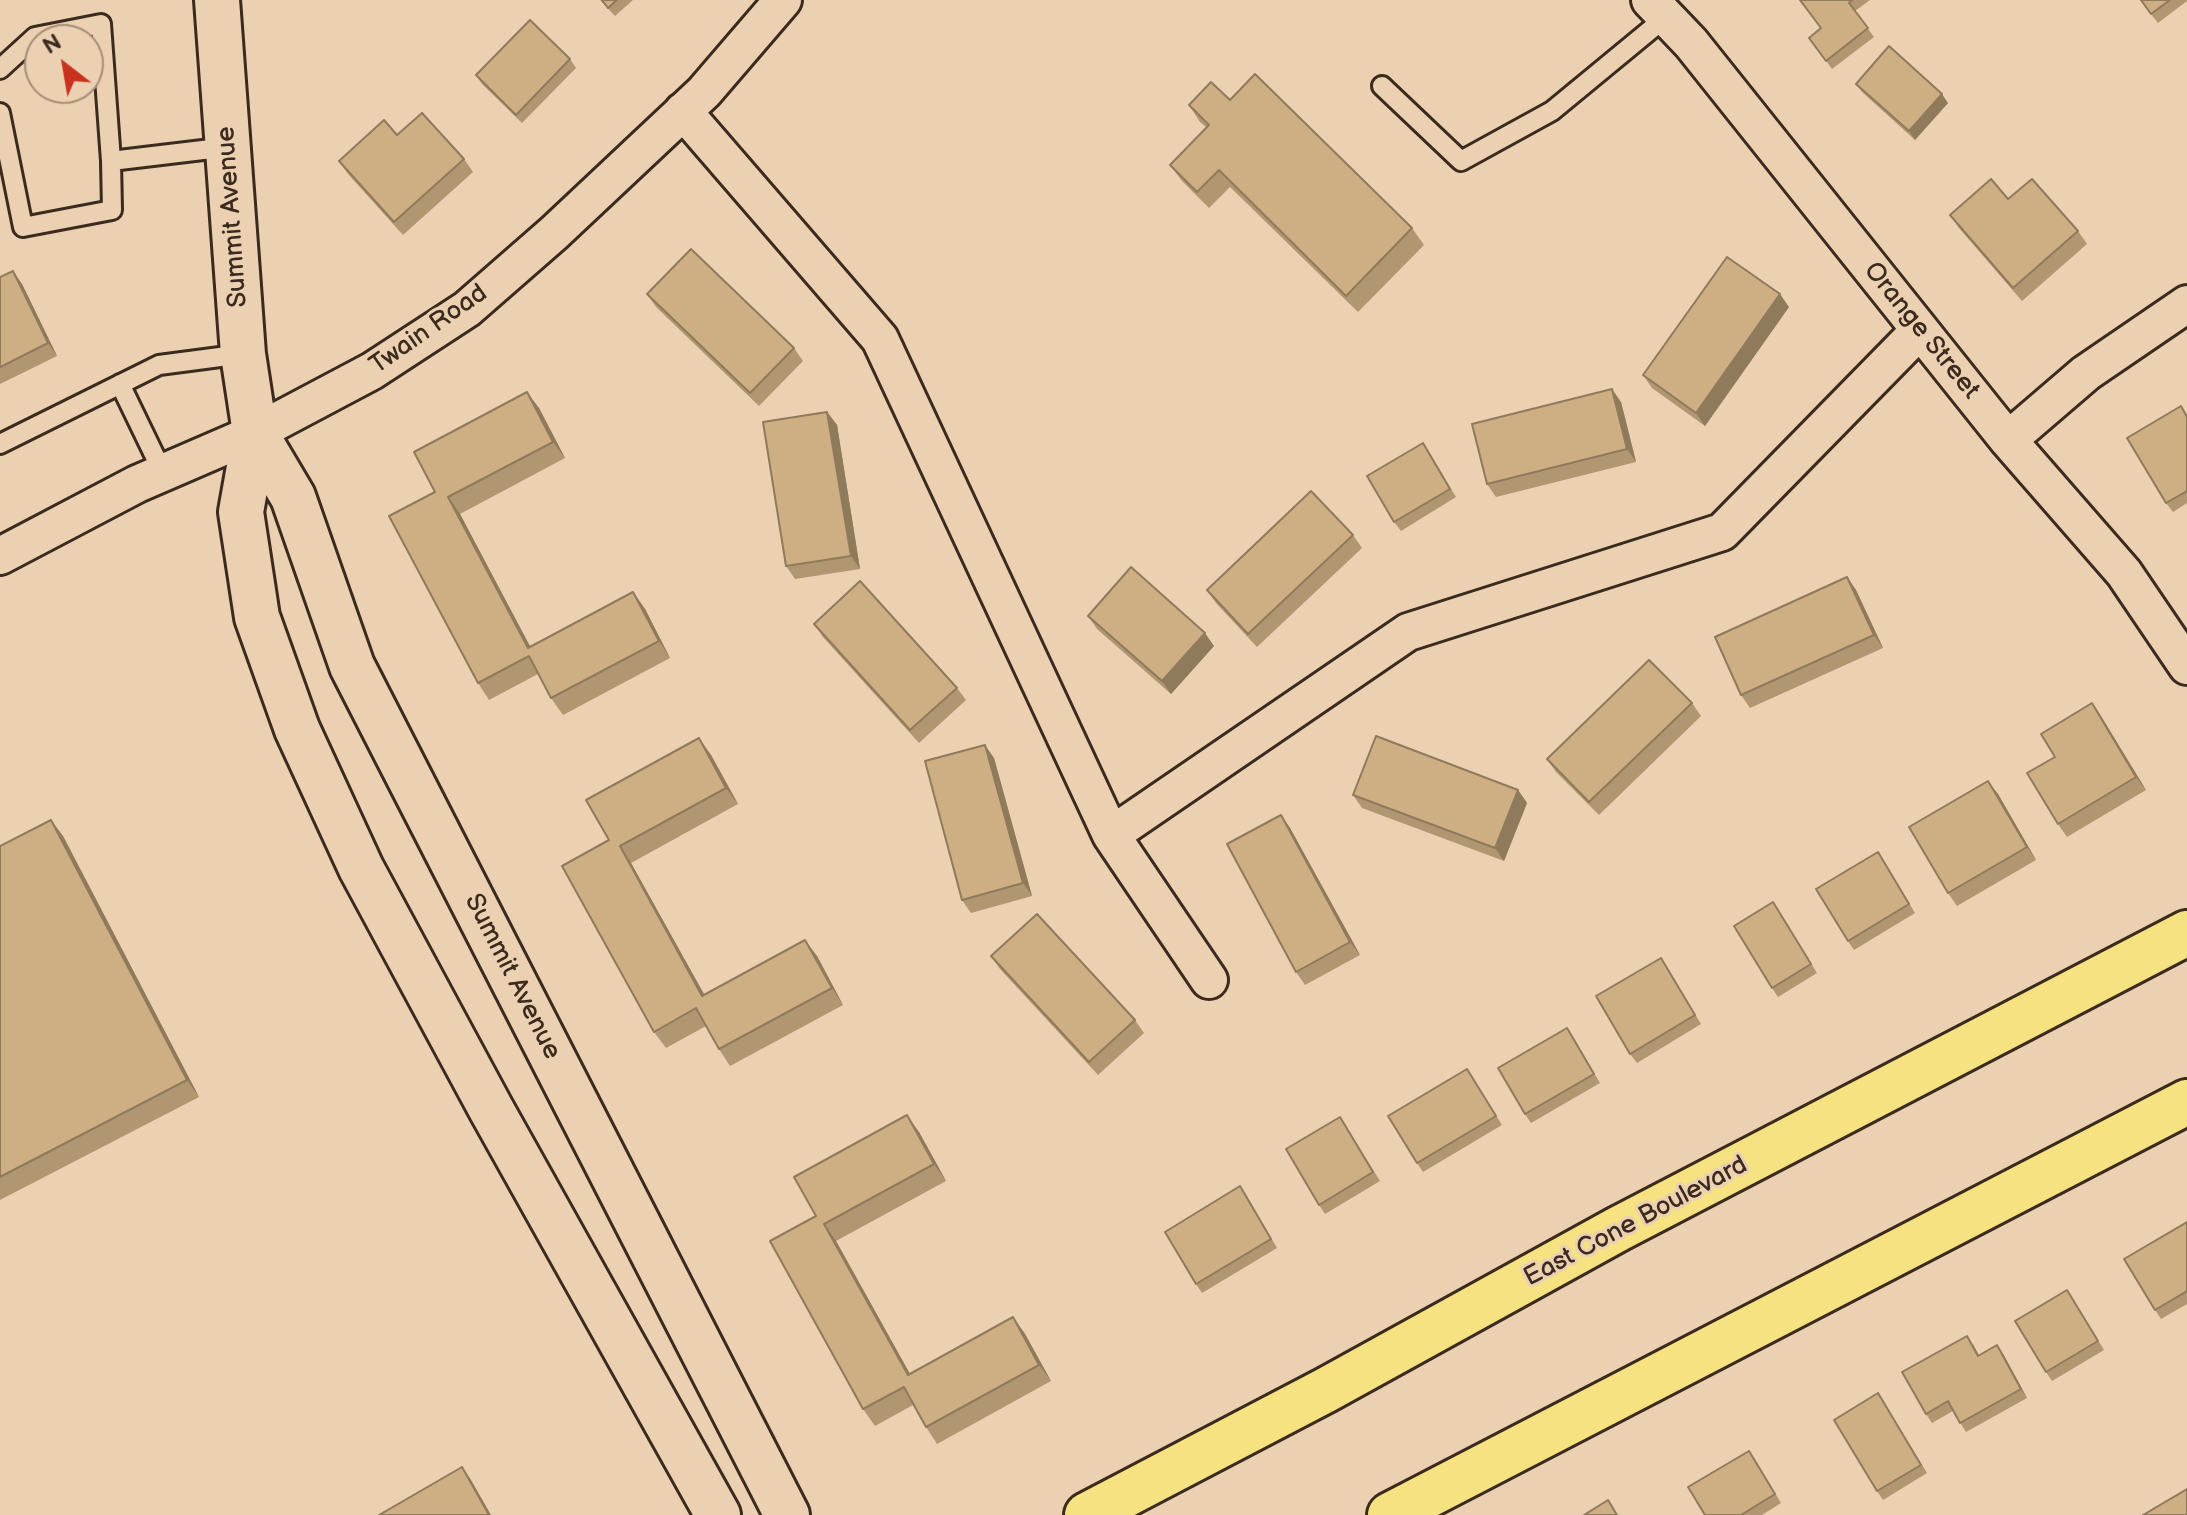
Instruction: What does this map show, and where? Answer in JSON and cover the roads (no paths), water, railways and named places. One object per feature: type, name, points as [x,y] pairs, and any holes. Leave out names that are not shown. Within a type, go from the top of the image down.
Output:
[{"type":"main road","name":"Summit Avenue","points":[[217,0],[243,354],[255,433],[241,512],[257,617],[297,729],[361,868],[491,1109],[718,1515]]},
{"type":"main road","name":"Summit Avenue","points":[[255,433],[293,497],[352,666],[787,1515]]},
{"type":"main road","name":"East Cone Boulevard","points":[[1087,1515],[1326,1390],[1618,1229],[2187,933]]},
{"type":"main road","points":[[1406,1512],[2187,1102]]},
{"type":"street","name":"Twain Road","points":[[0,554],[163,473],[255,433],[372,371],[467,309],[554,233],[704,92],[783,0]]},
{"type":"street","name":"Orange Street","points":[[1658,8],[1691,43],[2008,440],[2124,573],[2187,666]]},
{"type":"street","points":[[683,111],[880,339],[1111,835],[1209,980]]},
{"type":"street","points":[[2008,440],[2086,373],[2187,304]]},
{"type":"street","points":[[1111,835],[1408,632],[1722,532],[1920,330]]},
{"type":"lane","points":[[1382,86],[1461,161],[1552,111],[1658,8]]},
{"type":"lane","points":[[0,69],[35,37],[101,24],[112,210],[23,227],[0,113]]},
{"type":"lane","points":[[111,161],[228,147]]},
{"type":"lane","points":[[0,444],[159,365],[243,354]]},
{"type":"lane","points":[[120,384],[163,473]]}]
